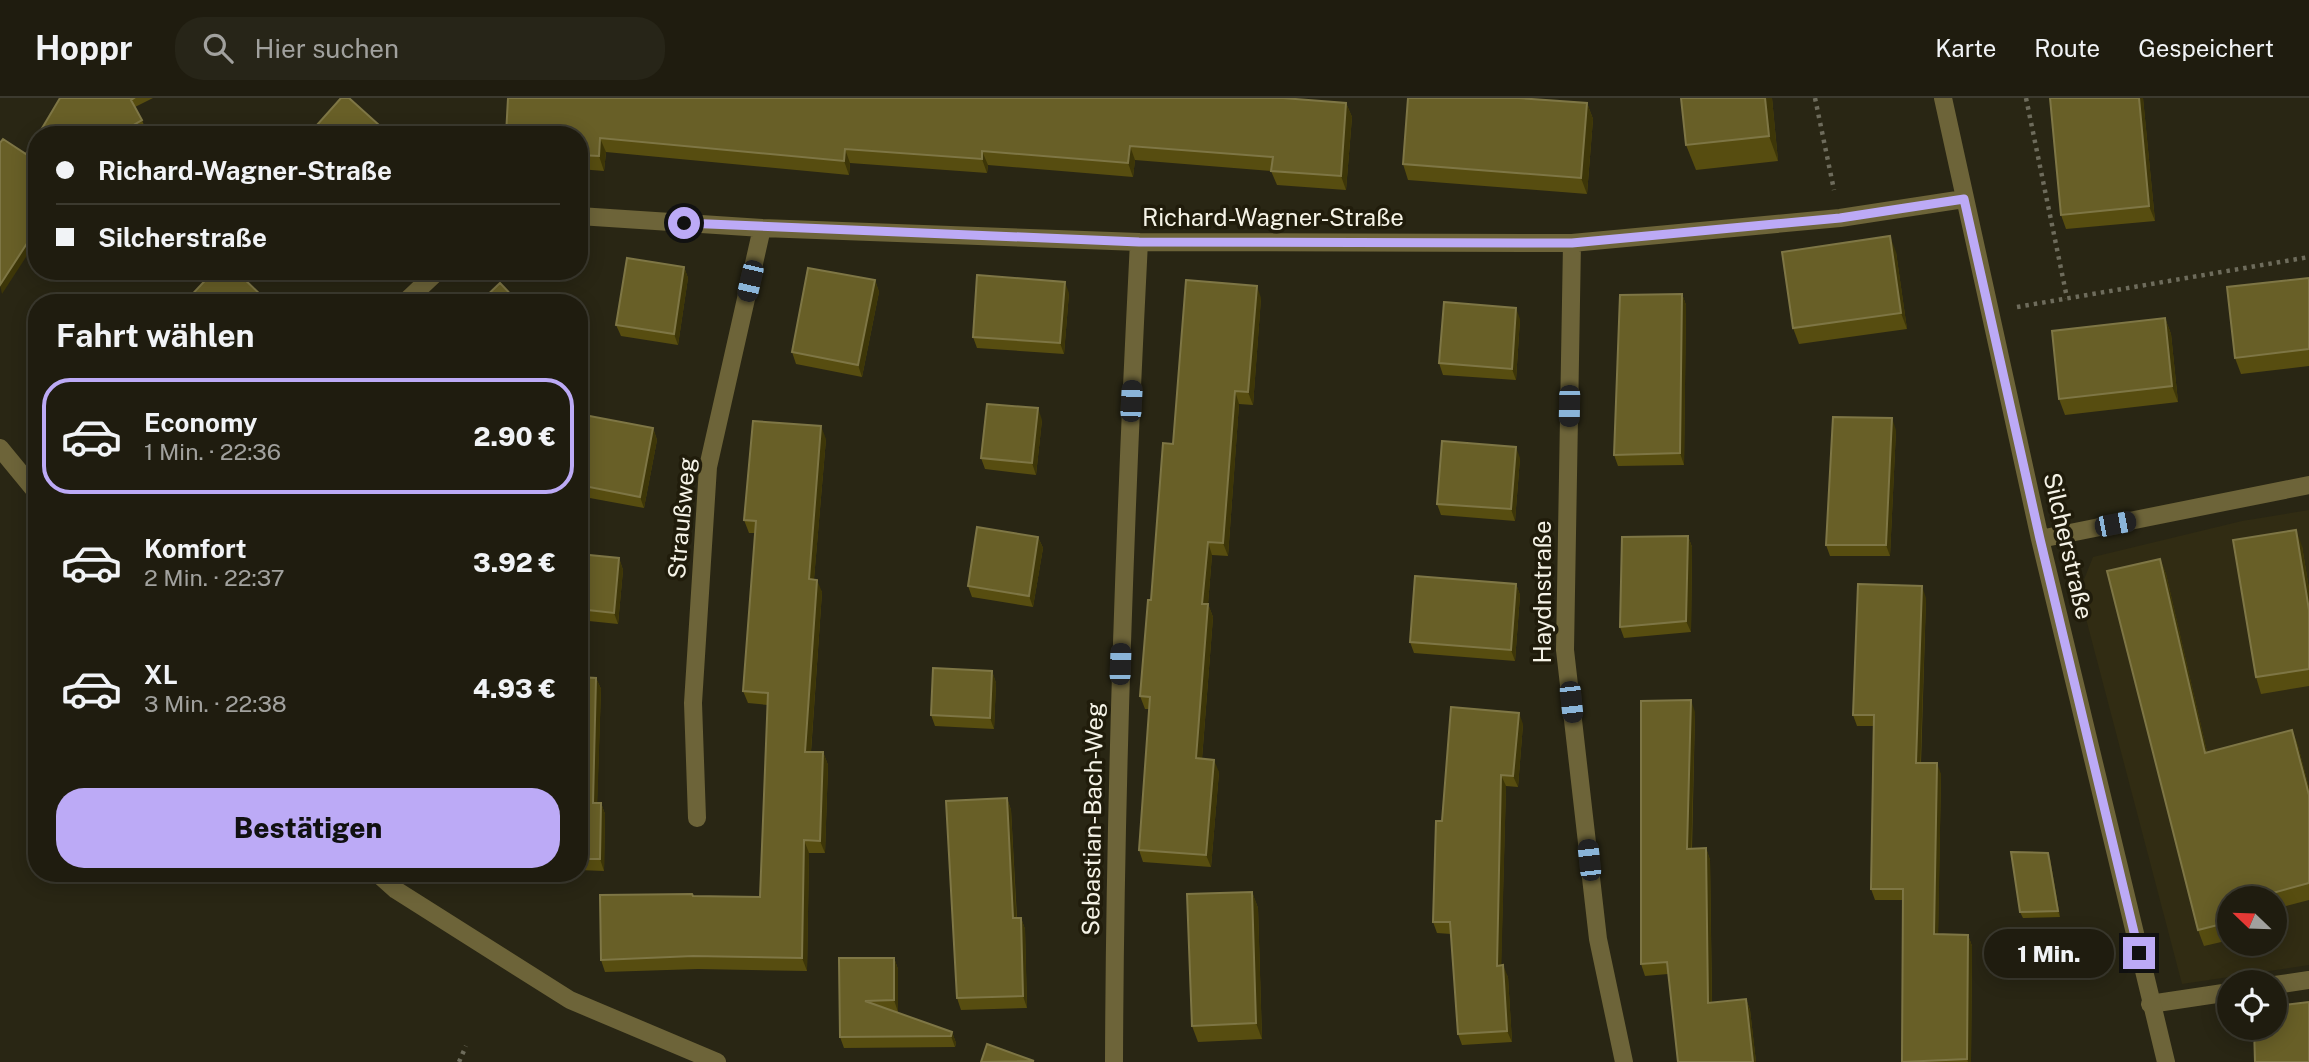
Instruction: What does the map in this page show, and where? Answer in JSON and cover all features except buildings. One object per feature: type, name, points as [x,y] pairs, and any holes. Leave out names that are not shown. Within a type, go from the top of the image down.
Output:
[{"type":"street","name":"Silcherstraße","points":[[1943,98],[2040,539],[2166,1062]]},
{"type":"street","name":"Richard-Wagner-Straße","points":[[588,217],[762,228],[1139,242],[1572,243],[1840,218],[1964,199]]},
{"type":"street","name":"Straußweg","points":[[697,818],[693,703],[708,467],[762,228]]},
{"type":"street","name":"Sebastian-Bach-Weg","points":[[1114,1062],[1115,870],[1123,561],[1139,242]]},
{"type":"street","name":"Haydnstraße","points":[[1572,243],[1565,650],[1598,939],[1624,1062]]},
{"type":"street","points":[[414,294],[428,280]]},
{"type":"street","points":[[0,448],[28,482]]},
{"type":"street","points":[[2040,539],[2309,485]]},
{"type":"street","points":[[387,882],[570,1000],[717,1062]]},
{"type":"street","points":[[2287,983],[2309,980]]},
{"type":"street","points":[[2150,1004],[2217,994]]},
{"type":"path","points":[[1815,98],[1840,218]]},
{"type":"path","points":[[2026,98],[2067,298]]},
{"type":"path","points":[[1989,312],[2309,257]]},
{"type":"path","points":[[459,1062],[466,1046]]},
{"type":"shaded area","points":[[2309,510],[2309,965],[2276,970],[2217,970],[2217,979],[2182,984],[2079,592],[2093,557],[2242,521]]},
{"type":"route","points":[[684,223],[1139,242],[1572,243],[1840,218],[1964,199],[2040,539],[2139,953]]}]
